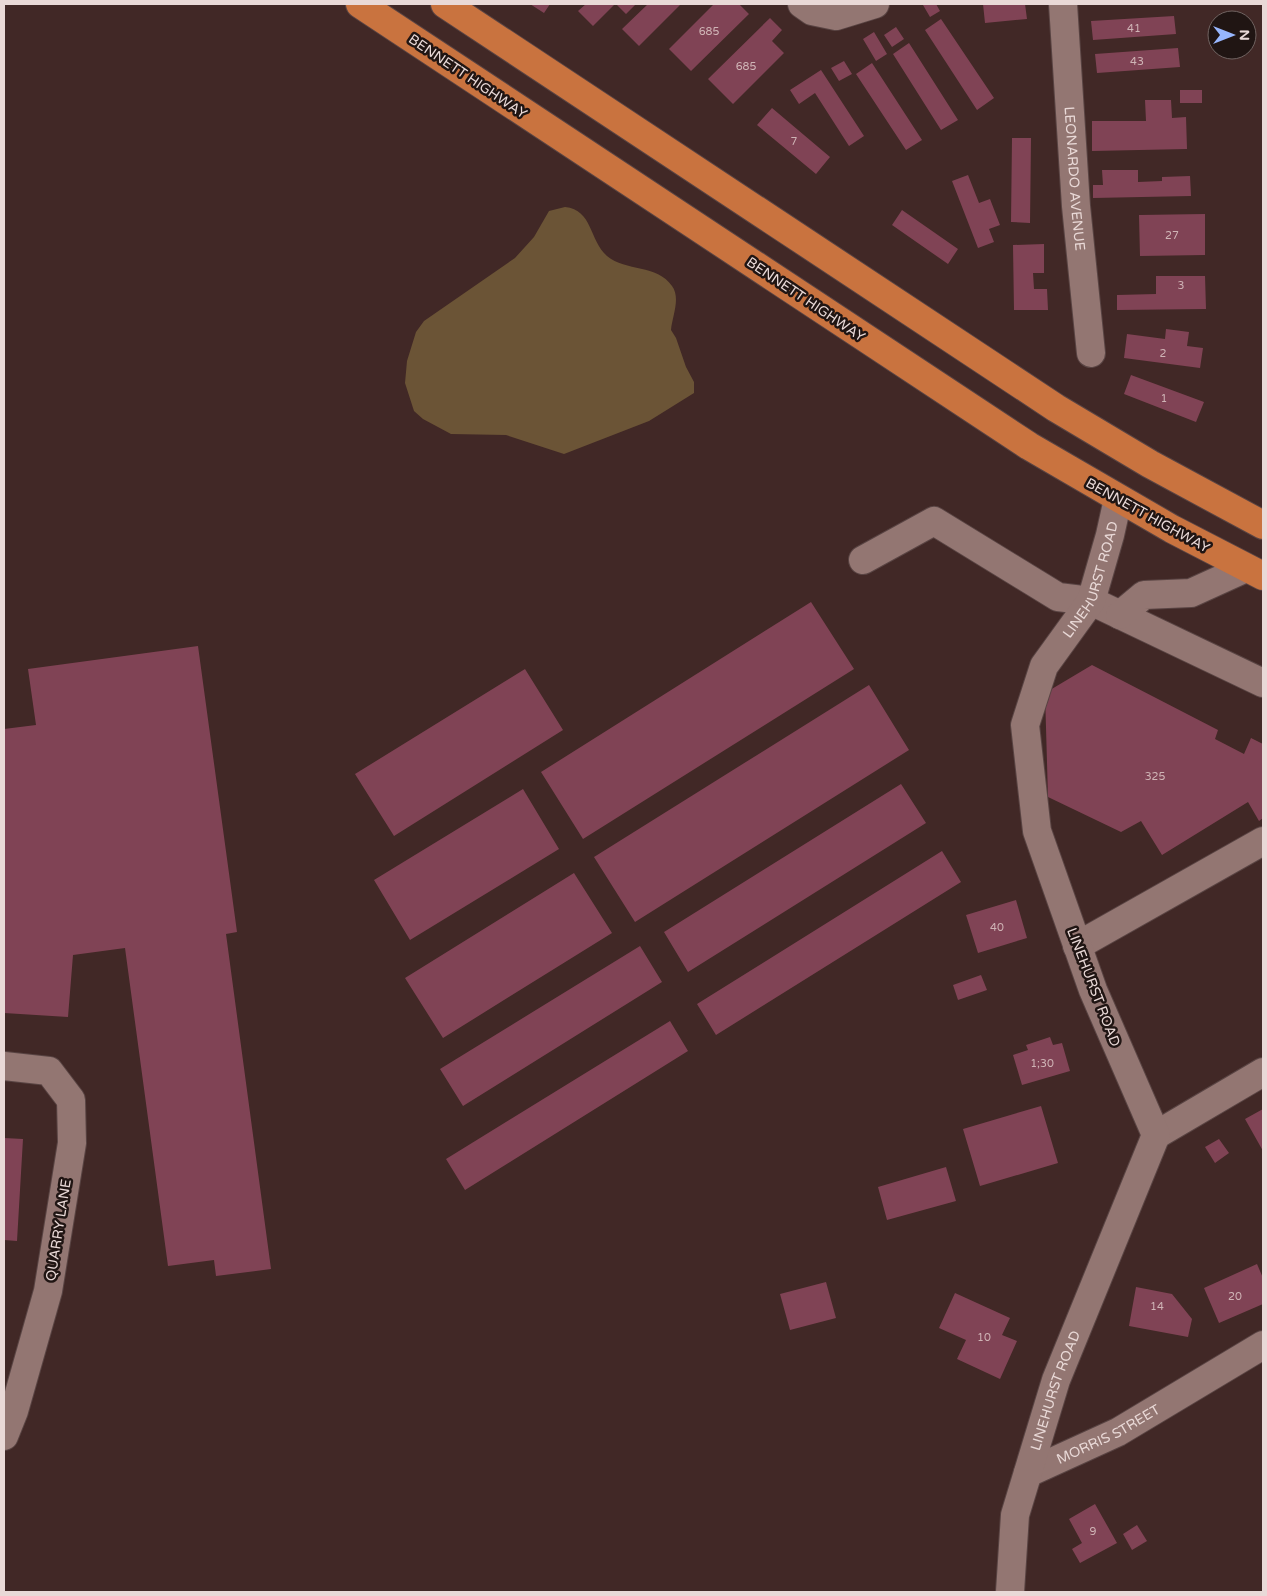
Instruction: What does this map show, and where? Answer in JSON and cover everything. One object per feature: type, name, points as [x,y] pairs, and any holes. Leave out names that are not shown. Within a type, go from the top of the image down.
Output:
[{"type":"highway","name":"BENNETT HIGHWAY","points":[[360,4],[982,416],[1118,499],[1255,572]]},
{"type":"highway","points":[[445,4],[1056,408],[1158,468],[1263,525]]},
{"type":"street","points":[[802,4],[812,11],[836,16],[875,4]]},
{"type":"street","name":"LEONARDO AVENUE","points":[[1063,4],[1076,206],[1091,353]]},
{"type":"street","name":"LINEHURST ROAD","points":[[1028,1472],[1056,1380],[1156,1135],[1093,990],[1037,831],[1025,725],[1044,666],[1091,601],[1118,499]]},
{"type":"street","points":[[863,560],[934,521],[1058,597],[1091,601],[1263,683]]},
{"type":"street","points":[[1120,615],[1144,595],[1191,593],[1255,572]]},
{"type":"street","points":[[1078,946],[1263,841]]},
{"type":"street","name":"QUARRY LANE","points":[[4,1066],[49,1071],[71,1100],[72,1143],[48,1291],[14,1411],[4,1436]]},
{"type":"street","points":[[1156,1135],[1263,1072]]},
{"type":"street","name":"MORRIS STREET","points":[[1028,1472],[1118,1432],[1263,1345]]},
{"type":"street","points":[[1010,1592],[1015,1515],[1028,1472]]},
{"type":"shaded area","points":[[565,207],[574,209],[581,214],[607,256],[623,264],[658,274],[672,286],[675,291],[676,302],[671,330],[694,382],[694,393],[649,421],[564,454],[506,435],[451,434],[423,419],[414,411],[405,383],[407,361],[416,332],[424,321],[515,258],[534,237],[549,211]]},
{"type":"building","points":[[530,4],[550,4],[544,13]]},
{"type":"building","points":[[586,4],[615,4],[593,26],[578,11]]},
{"type":"building","points":[[616,4],[636,4],[626,14]]},
{"type":"building","points":[[648,4],[681,4],[639,46],[622,29]]},
{"type":"building","points":[[714,4],[739,4],[749,14],[691,71],[669,49]]},
{"type":"building","points":[[936,4],[940,11],[930,17],[923,5]]},
{"type":"building","points":[[983,4],[1025,4],[1027,19],[985,23]]},
{"type":"building","points":[[1174,16],[1176,34],[1093,40],[1091,21]]},
{"type":"building","points":[[770,18],[782,30],[772,41],[784,53],[733,104],[708,79]]},
{"type":"building","points":[[941,19],[994,98],[977,110],[925,30]]},
{"type":"building","points":[[896,27],[904,39],[892,47],[884,35]]},
{"type":"building","points":[[874,32],[887,54],[876,61],[863,39]]},
{"type":"building","points":[[909,43],[958,120],[941,130],[893,54]]},
{"type":"building","points":[[1178,48],[1180,67],[1097,73],[1095,54]]},
{"type":"building","points":[[844,61],[852,74],[839,81],[831,68]]},
{"type":"building","points":[[872,63],[922,140],[906,150],[856,74]]},
{"type":"building","points":[[821,70],[864,136],[849,146],[815,93],[799,104],[790,90]]},
{"type":"building","points":[[1180,90],[1202,90],[1202,103],[1180,103]]},
{"type":"building","points":[[1145,100],[1171,100],[1172,118],[1186,117],[1187,149],[1092,151],[1092,121],[1146,121]]},
{"type":"building","points":[[772,108],[830,157],[816,174],[757,125]]},
{"type":"building","points":[[1012,138],[1031,138],[1030,223],[1011,222]]},
{"type":"building","points":[[1102,170],[1138,170],[1138,182],[1162,181],[1162,177],[1190,176],[1191,196],[1093,198],[1093,185],[1103,185]]},
{"type":"building","points":[[968,175],[979,203],[990,199],[1000,225],[989,229],[994,242],[978,248],[952,181]]},
{"type":"building","points":[[902,210],[958,249],[948,264],[892,225]]},
{"type":"building","points":[[1205,214],[1205,255],[1140,256],[1139,215]]},
{"type":"building","points":[[1044,244],[1044,273],[1033,273],[1034,289],[1047,289],[1048,310],[1014,310],[1013,245]]},
{"type":"building","points":[[1156,276],[1205,276],[1206,309],[1117,310],[1117,295],[1156,294]]},
{"type":"building","points":[[1166,329],[1189,332],[1187,346],[1203,348],[1200,368],[1124,358],[1127,334],[1165,339]]},
{"type":"building","points":[[1131,375],[1204,402],[1196,422],[1124,394]]},
{"type":"building","points":[[811,602],[854,669],[583,839],[541,772]]},
{"type":"building","points":[[198,646],[237,932],[226,934],[271,1269],[216,1276],[214,1260],[168,1266],[125,948],[73,955],[68,1017],[4,1013],[4,729],[36,725],[28,669]]},
{"type":"building","points":[[1092,665],[1218,730],[1215,739],[1244,754],[1251,738],[1263,744],[1263,818],[1259,821],[1248,802],[1162,855],[1141,821],[1121,832],[1048,797],[1045,693]]},
{"type":"building","points":[[525,669],[563,730],[394,836],[355,774]]},
{"type":"building","points":[[869,685],[909,750],[635,922],[594,857]]},
{"type":"building","points":[[901,784],[926,823],[688,972],[664,932]]},
{"type":"building","points":[[523,789],[559,849],[410,940],[374,880]]},
{"type":"building","points":[[942,851],[961,882],[716,1035],[697,1004]]},
{"type":"building","points":[[574,873],[612,933],[443,1038],[405,978]]},
{"type":"building","points":[[1016,900],[1027,938],[978,953],[966,915]]},
{"type":"building","points":[[640,946],[662,982],[463,1106],[440,1069]]},
{"type":"building","points":[[981,975],[987,990],[958,1000],[953,985]]},
{"type":"building","points":[[670,1021],[688,1051],[465,1190],[446,1159]]},
{"type":"building","points":[[1050,1037],[1053,1045],[1062,1043],[1070,1071],[1022,1085],[1013,1055],[1028,1050],[1026,1045]]},
{"type":"building","points":[[1041,1106],[1058,1163],[980,1186],[963,1129]]},
{"type":"building","points":[[1263,1109],[1263,1151],[1245,1119]]},
{"type":"building","points":[[4,1138],[23,1139],[17,1241],[4,1240]]},
{"type":"building","points":[[1219,1139],[1229,1153],[1215,1163],[1205,1147]]},
{"type":"building","points":[[946,1167],[956,1201],[887,1220],[878,1187]]},
{"type":"building","points":[[1257,1264],[1263,1278],[1263,1304],[1219,1323],[1204,1288]]},
{"type":"building","points":[[826,1282],[836,1318],[790,1330],[780,1294]]},
{"type":"building","points":[[1136,1287],[1172,1294],[1192,1319],[1188,1337],[1129,1326]]},
{"type":"building","points":[[955,1293],[1010,1318],[1002,1335],[1017,1341],[1000,1379],[957,1359],[966,1340],[939,1328]]},
{"type":"building","points":[[1095,1504],[1117,1543],[1080,1563],[1072,1549],[1082,1543],[1069,1519]]},
{"type":"building","points":[[1137,1525],[1147,1541],[1132,1550],[1123,1534]]}]
